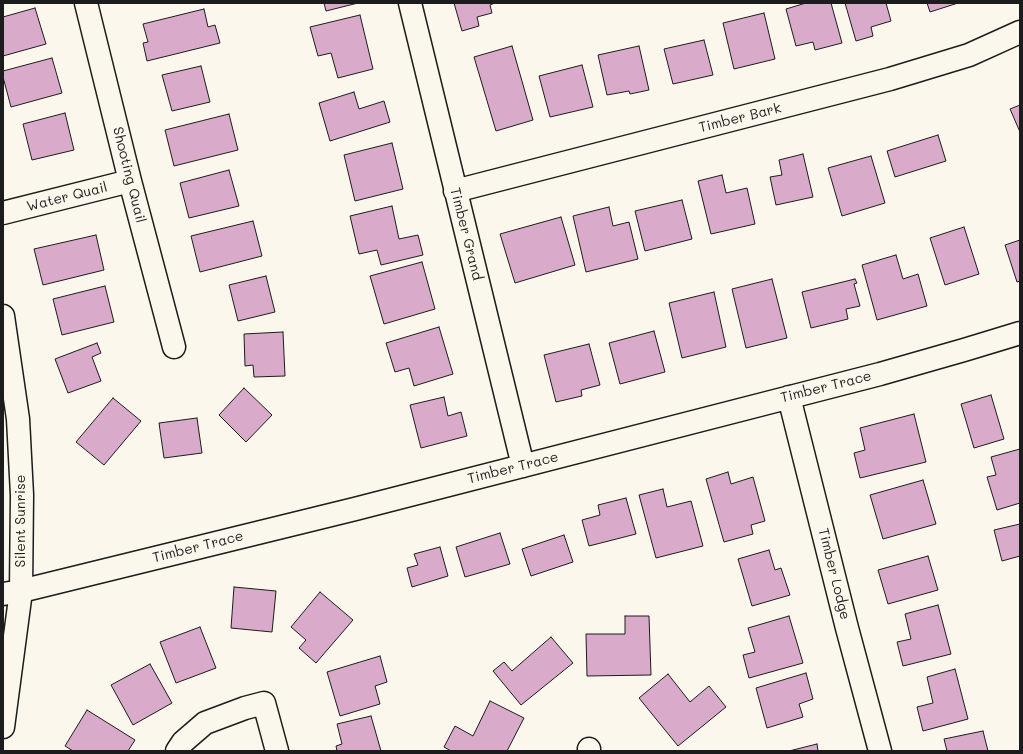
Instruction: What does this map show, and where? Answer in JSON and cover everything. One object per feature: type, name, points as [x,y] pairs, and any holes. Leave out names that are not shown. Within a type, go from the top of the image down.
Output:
[{"type":"street","name":"Shooting Quail","points":[[86,3],[130,181],[174,347]]},
{"type":"street","name":"Timber Grand","points":[[410,3],[523,466]]},
{"type":"street","name":"Timber Bark","points":[[455,190],[890,79],[969,55],[1020,32]]},
{"type":"street","name":"Water Quail","points":[[3,213],[130,181]]},
{"type":"street","name":"Silent Sunrise","points":[[3,316],[18,419],[22,495],[12,593],[3,727]]},
{"type":"street","name":"Timber Trace","points":[[12,593],[355,509],[880,374],[1020,333]]},
{"type":"street","name":"Timber Lodge","points":[[789,397],[847,628],[880,751]]},
{"type":"street","points":[[177,751],[183,742],[205,724],[245,708],[264,703],[277,751]]},
{"type":"building","points":[[324,3],[358,3],[326,11]]},
{"type":"building","points":[[454,3],[495,3],[490,5],[492,13],[477,17],[479,26],[462,31]]},
{"type":"building","points":[[806,3],[831,3],[842,43],[815,50],[813,42],[796,46],[786,9]]},
{"type":"building","points":[[845,3],[886,3],[891,21],[871,27],[873,36],[856,41]]},
{"type":"building","points":[[927,3],[958,3],[930,12]]},
{"type":"building","points":[[35,8],[46,44],[3,56],[3,17]]},
{"type":"building","points":[[204,9],[208,27],[215,25],[220,43],[147,61],[143,43],[148,42],[143,24]]},
{"type":"building","points":[[764,13],[775,59],[734,69],[723,23]]},
{"type":"building","points":[[360,15],[373,69],[338,78],[331,53],[318,56],[310,27]]},
{"type":"building","points":[[704,40],[713,75],[673,84],[664,49]]},
{"type":"building","points":[[512,46],[533,120],[496,131],[474,57]]},
{"type":"building","points":[[639,46],[649,90],[630,94],[629,91],[607,95],[598,55]]},
{"type":"building","points":[[52,58],[62,93],[11,107],[3,77],[3,71]]},
{"type":"building","points":[[582,65],[593,107],[550,117],[539,76]]},
{"type":"building","points":[[201,66],[210,102],[172,111],[162,75]]},
{"type":"building","points":[[354,92],[359,109],[384,101],[390,122],[330,141],[319,103]]},
{"type":"building","points":[[1020,105],[1020,132],[1010,109]]},
{"type":"building","points":[[65,113],[74,150],[32,160],[23,124]]},
{"type":"building","points":[[229,114],[238,150],[174,166],[165,130]]},
{"type":"building","points":[[938,135],[946,161],[895,177],[887,151]]},
{"type":"building","points":[[392,143],[403,189],[355,201],[344,155]]},
{"type":"building","points":[[803,154],[813,197],[776,205],[770,177],[782,175],[779,160]]},
{"type":"building","points":[[871,156],[885,203],[842,216],[828,168]]},
{"type":"building","points":[[229,170],[239,206],[189,218],[180,183]]},
{"type":"building","points":[[722,175],[726,193],[747,188],[755,224],[711,234],[698,181]]},
{"type":"building","points":[[682,200],[692,239],[645,251],[635,211]]},
{"type":"building","points":[[392,206],[399,239],[418,235],[423,255],[381,265],[377,250],[359,254],[350,216]]},
{"type":"building","points":[[609,207],[613,226],[629,222],[638,259],[586,272],[573,216]]},
{"type":"building","points":[[561,217],[575,265],[515,283],[500,234]]},
{"type":"building","points":[[253,221],[262,256],[200,272],[191,236]]},
{"type":"building","points":[[964,227],[979,274],[945,285],[930,238]]},
{"type":"building","points":[[96,235],[104,270],[43,285],[34,249]]},
{"type":"building","points":[[1020,240],[1020,281],[1017,282],[1005,245]]},
{"type":"building","points":[[896,255],[903,279],[918,274],[927,306],[877,320],[862,265]]},
{"type":"building","points":[[422,262],[435,309],[384,324],[370,276]]},
{"type":"building","points":[[266,276],[275,312],[238,321],[229,285]]},
{"type":"building","points":[[772,279],[787,338],[746,348],[732,289]]},
{"type":"building","points":[[855,279],[857,283],[854,284],[860,306],[846,309],[848,319],[811,328],[802,292]]},
{"type":"building","points":[[105,286],[114,322],[62,335],[53,299]]},
{"type":"building","points":[[714,292],[726,347],[682,358],[669,303]]},
{"type":"building","points":[[439,327],[453,374],[414,386],[409,368],[395,372],[386,343]]},
{"type":"building","points":[[654,331],[665,372],[620,384],[609,343]]},
{"type":"building","points":[[283,332],[285,376],[254,377],[253,365],[245,366],[244,334]]},
{"type":"building","points":[[97,343],[101,353],[92,357],[101,381],[68,393],[55,359]]},
{"type":"building","points":[[589,344],[600,385],[581,390],[582,396],[556,402],[544,355]]},
{"type":"building","points":[[244,388],[272,415],[246,442],[219,415]]},
{"type":"building","points":[[991,395],[1004,439],[974,448],[961,404]]},
{"type":"building","points":[[444,397],[448,416],[461,412],[467,436],[421,448],[410,405]]},
{"type":"building","points":[[113,398],[141,421],[104,465],[76,442]]},
{"type":"building","points":[[914,414],[926,462],[860,478],[854,453],[865,450],[860,428]]},
{"type":"building","points":[[197,418],[202,453],[164,458],[159,423]]},
{"type":"building","points":[[1020,449],[1020,503],[997,510],[987,477],[996,475],[991,457]]},
{"type":"building","points":[[728,472],[731,484],[753,477],[765,521],[751,525],[753,534],[724,542],[706,479]]},
{"type":"building","points":[[923,480],[936,524],[883,539],[870,495]]},
{"type":"building","points":[[663,489],[667,507],[691,501],[703,546],[656,558],[639,495]]},
{"type":"building","points":[[626,498],[636,534],[589,546],[582,520],[600,515],[598,505]]},
{"type":"building","points":[[1020,524],[1020,556],[1002,561],[994,530]]},
{"type":"building","points":[[500,533],[510,564],[465,577],[456,547]]},
{"type":"building","points":[[564,535],[573,562],[531,576],[522,549]]},
{"type":"building","points":[[440,547],[448,576],[412,587],[407,568],[418,565],[414,554]]},
{"type":"building","points":[[769,550],[775,570],[781,568],[790,595],[752,606],[738,559]]},
{"type":"building","points":[[928,556],[938,590],[888,604],[878,570]]},
{"type":"building","points":[[234,587],[276,591],[272,632],[231,628]]},
{"type":"building","points":[[320,592],[353,620],[316,663],[299,648],[306,640],[291,627]]},
{"type":"building","points":[[938,605],[951,654],[903,666],[897,642],[911,639],[905,614]]},
{"type":"building","points":[[625,616],[649,616],[651,675],[587,676],[586,634],[625,634]]},
{"type":"building","points":[[789,616],[803,663],[749,678],[743,655],[755,652],[748,628]]},
{"type":"building","points":[[200,627],[216,668],[176,683],[160,642]]},
{"type":"building","points":[[551,637],[573,663],[521,705],[493,671],[504,662],[512,671]]},
{"type":"building","points":[[380,656],[387,682],[375,686],[380,704],[340,716],[327,672]]},
{"type":"building","points":[[150,664],[172,703],[133,725],[111,685]]},
{"type":"building","points":[[955,669],[968,719],[923,731],[917,707],[933,703],[927,677]]},
{"type":"building","points":[[806,673],[813,699],[799,704],[803,717],[767,728],[756,688]]},
{"type":"building","points":[[668,674],[690,702],[709,686],[726,707],[678,746],[639,698]]},
{"type":"building","points":[[490,701],[524,718],[507,751],[451,751],[444,747],[455,726],[473,736]]},
{"type":"building","points":[[87,710],[135,740],[128,751],[73,751],[65,746]]},
{"type":"building","points":[[371,716],[381,751],[337,751],[336,746],[342,744],[337,724]]},
{"type":"building","points":[[983,731],[988,751],[947,751],[944,739]]},
{"type":"building","points":[[817,744],[818,751],[789,751]]}]
